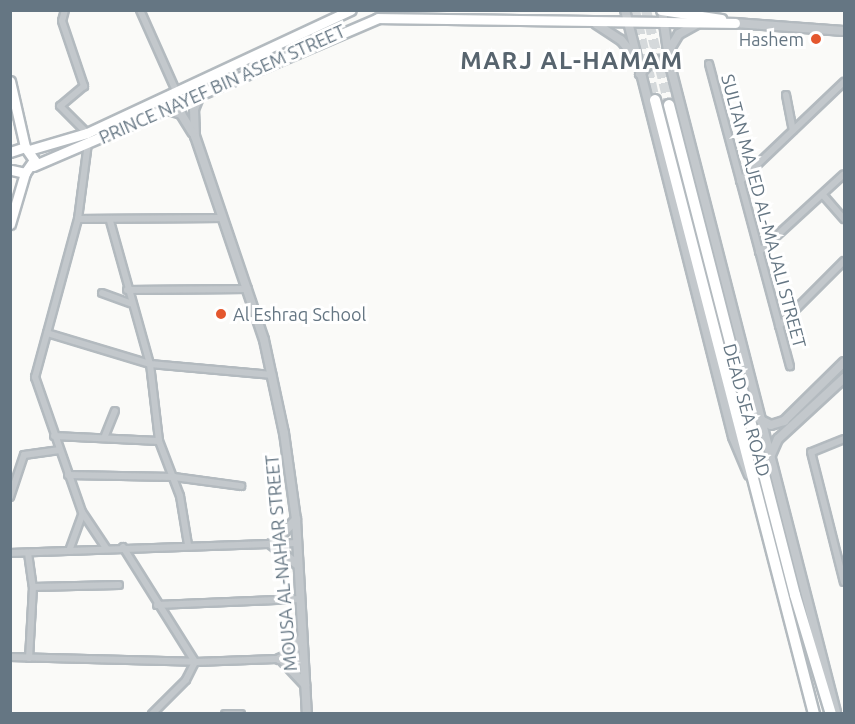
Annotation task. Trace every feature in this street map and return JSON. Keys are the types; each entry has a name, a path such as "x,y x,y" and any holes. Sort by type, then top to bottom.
{"main road":[{"name":"PRINCE NAYEF BIN ASEM STREET","path":"25,173 33,166 176,92 351,10"},
{"path":"662,10 735,23"},
{"name":"PRINCE NAYEF BIN ASEM STREET","path":"10,152 87,138 164,109 360,24 436,13 596,24 735,23"},
{"path":"10,81 33,166"},
{"path":"655,99 814,714"},
{"name":"DEAD SEA ROAD","path":"669,105 795,595 834,714"},
{"path":"10,224 25,173 11,170"}],"street":[{"path":"65,10 62,21 84,84 60,106 87,138 78,219 35,377 82,512 106,548"},
{"path":"140,10 176,92"},
{"path":"625,10 733,437 756,486"},
{"name":"DEAD SEA ROAD","path":"662,10 667,53 834,714"},
{"path":"667,53 679,34 698,23"},
{"path":"735,23 844,31"},
{"path":"596,24 621,40 637,64"},
{"path":"640,76 649,60 670,65"},
{"name":"SULTAN MAJED AL-MAJALI STREET","path":"709,64 790,366"},
{"path":"740,181 844,82"},
{"name":"MOUSA AL-NAHAR STREET","path":"195,136 194,109 201,92"},
{"path":"786,95 793,130"},
{"name":"MOUSA AL-NAHAR STREET","path":"164,109 181,114 195,136 248,289 273,375 296,519 307,714"},
{"path":"759,252 844,174"},
{"path":"823,195 844,219"},
{"path":"78,219 110,221 222,218"},
{"path":"110,221 130,303 150,364 159,441 174,477 188,545"},
{"path":"779,326 844,261"},
{"path":"127,290 248,289"},
{"path":"102,293 130,303"},
{"path":"47,333 150,364 273,375"},
{"path":"759,419 771,425 784,421 844,362"},
{"path":"770,459 778,439 844,378"},
{"path":"104,438 115,411"},
{"path":"54,436 159,441"},
{"path":"844,439 812,452 844,582"},
{"path":"10,497 24,455 60,450"},
{"path":"68,475 174,477 241,486"},
{"path":"69,550 82,512"},
{"path":"272,544 296,519"},
{"path":"10,553 123,547 297,543"},
{"path":"272,544 298,565"},
{"path":"123,547 157,605 195,662"},
{"path":"28,553 33,587 29,658"},
{"path":"33,587 119,585"},
{"path":"157,605 300,599"},
{"path":"280,660 291,654 303,636"},
{"path":"10,657 195,662 304,658"},
{"path":"280,660 306,687"},
{"path":"152,714 186,680 195,662"},
{"path":"225,714 241,714"}],"tunnel":[{"path":"635,10 655,100"},
{"path":"646,10 669,105"}],"place":[{"name":"Hashem","path":"816,39"},
{"name":"Al Eshraq School","path":"221,314"}],"district":[{"name":"MARJ AL-HAMAM","path":"572,61"}]}
